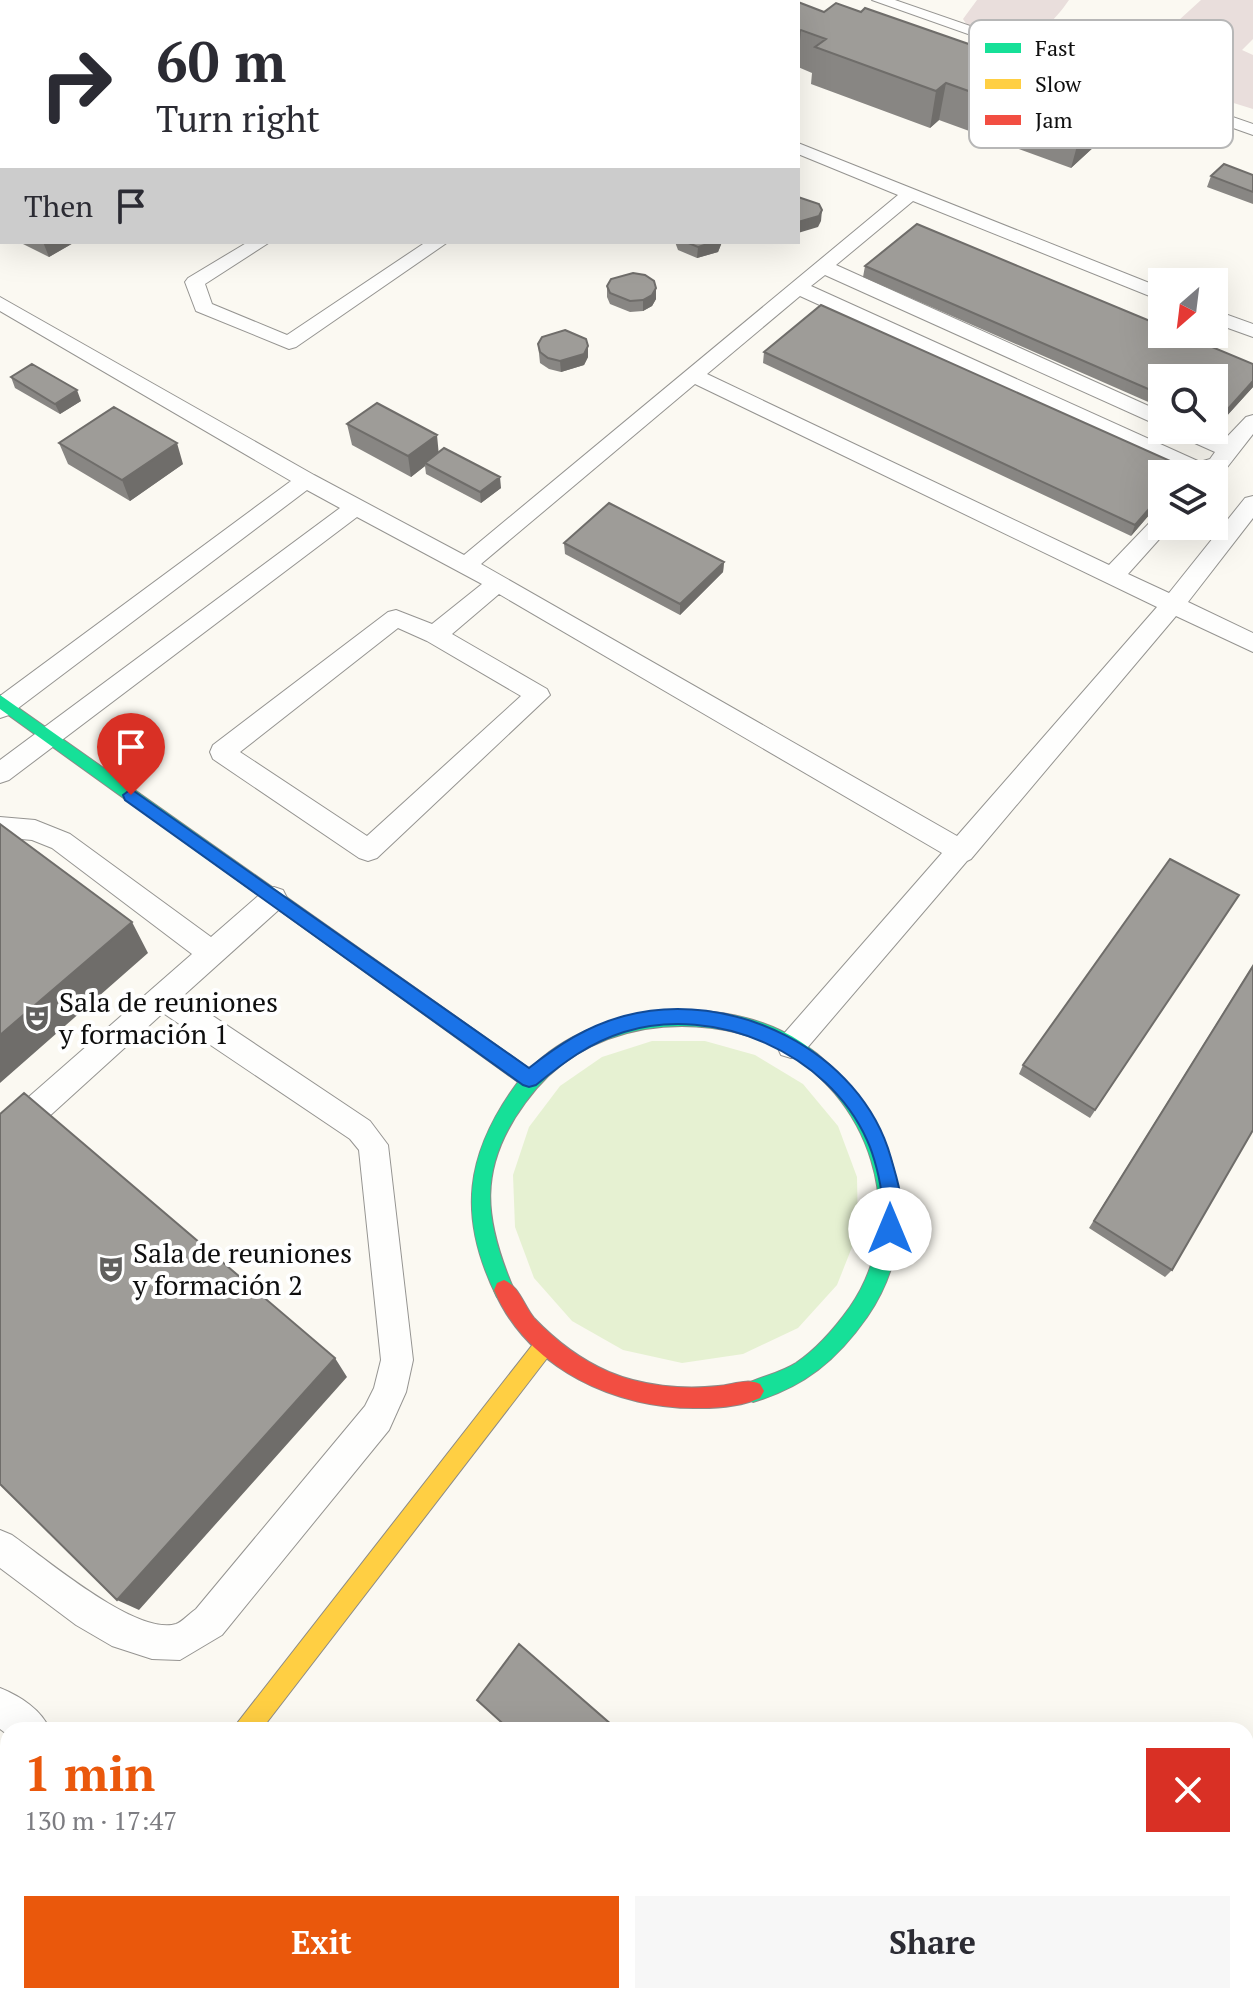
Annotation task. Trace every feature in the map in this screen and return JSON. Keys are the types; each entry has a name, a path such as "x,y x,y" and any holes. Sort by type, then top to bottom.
{"street":[{"path":"2,705 529,1079"},
{"path":"682,1016 738,1024 791,1046 841,1085 876,1137 892,1197 887,1260 859,1319 811,1367 746,1395 688,1401 674,1402 603,1385 544,1346 503,1297 481,1240 479,1180 496,1125 529,1079 573,1044 625,1023 682,1016"},
{"path":"252,1722 544,1346"}],"lane":[{"path":"880,0 969,31"},
{"path":"1233,123 1253,130"},
{"path":"800,149 1148,289"},
{"path":"466,565 910,194"},
{"path":"258,244 195,282 203,307 289,343 436,244"},
{"path":"824,267 1148,414"},
{"path":"799,288 1178,460"},
{"path":"0,303 306,480 498,583 962,852"},
{"path":"1228,321 1253,331"},
{"path":"695,376 1253,643"},
{"path":"1221,460 1253,422"},
{"path":"1198,444 1215,460"},
{"path":"2,705 306,480"},
{"path":"791,1046 962,852 1174,603 1253,503"},
{"path":"0,773 356,507"},
{"path":"1113,575 1148,538"},
{"path":"435,635 498,583"},
{"path":"396,618 435,635 538,695 368,851 222,752 396,618"},
{"path":"0,827 35,830 61,841 211,953"},
{"path":"0,1141 274,898"},
{"path":"0,1547 89,1612 125,1633 152,1641 180,1642 209,1622 377,1418 390,1392 397,1360 373,1145 360,1130 163,998"},
{"path":"0,1706 21,1722"}],"green space":[{"path":"652,1041 705,1041 755,1055 803,1084 838,1126 857,1177 858,1232 837,1285 798,1328 743,1354 682,1363 623,1350 572,1321 534,1278 515,1227 513,1175 529,1127 560,1086 602,1057"}],"building":[{"path":"800,3 824,12 836,3 861,12 865,8 969,44 969,91 946,83 936,91 815,47 826,39 801,30"},
{"path":"1224,164 1253,175 1253,192 1211,176"},
{"path":"800,198 819,204 822,210 819,216 800,221"},
{"path":"917,224 1148,320 1148,348 1215,348 1253,364 1253,381 1228,409 1228,364 1148,364 1148,389 865,266"},
{"path":"633,273 645,275 654,281 656,288 652,295 643,300 630,301 610,293 607,286 611,279"},
{"path":"821,305 1168,460 1148,460 1148,510 1135,525 764,352"},
{"path":"565,330 586,339 588,346 584,354 560,361 540,352 538,344 542,337"},
{"path":"32,364 77,390 55,404 11,377"},
{"path":"377,403 437,435 408,456 347,424"},
{"path":"114,407 177,443 122,480 59,443"},
{"path":"444,448 500,477 480,492 425,463"},
{"path":"609,503 724,562 680,604 564,543"},
{"name":"Sala de reuniones y formación 1","path":"0,824 132,922 0,1035"},
{"path":"1170,859 1239,895 1095,1110 1023,1065"},
{"path":"1253,966 1253,1130 1172,1270 1094,1221"},
{"name":"Sala de reuniones y formación 2","path":"24,1093 335,1358 117,1600 0,1484 0,1114"},
{"path":"519,1644 608,1722 501,1722 477,1700"}],"taxiway":[{"path":"1003,19 1029,0"},
{"path":"1227,20 1248,0"},
{"path":"1233,77 1253,84"}],"traffic: fast":[{"path":"0,701 529,1079"},
{"path":"682,1016 739,1026 780,1040 828,1074 856,1106 876,1141 887,1179 890,1219 884,1258 869,1297 843,1334 813,1363 779,1383 753,1391"},
{"path":"504,1290 488,1251 480,1209 481,1183 487,1157 496,1132 510,1108 544,1067 587,1038 622,1026 682,1016"}],"traffic: slow":[{"path":"252,1722 544,1346"}],"traffic: jam":[{"path":"504,1290 524,1321 549,1347 578,1368 610,1383 645,1393 681,1398 717,1397 753,1391"}],"place":[{"name":"Sala de reuniones y formación 1","path":"37,1018"},
{"name":"Sala de reuniones y formación 2","path":"111,1269"}],"route":[{"path":"131,795 529,1079 573,1044 625,1023 682,1016 738,1024 791,1046 841,1085 876,1137 892,1197 890,1229"}]}
